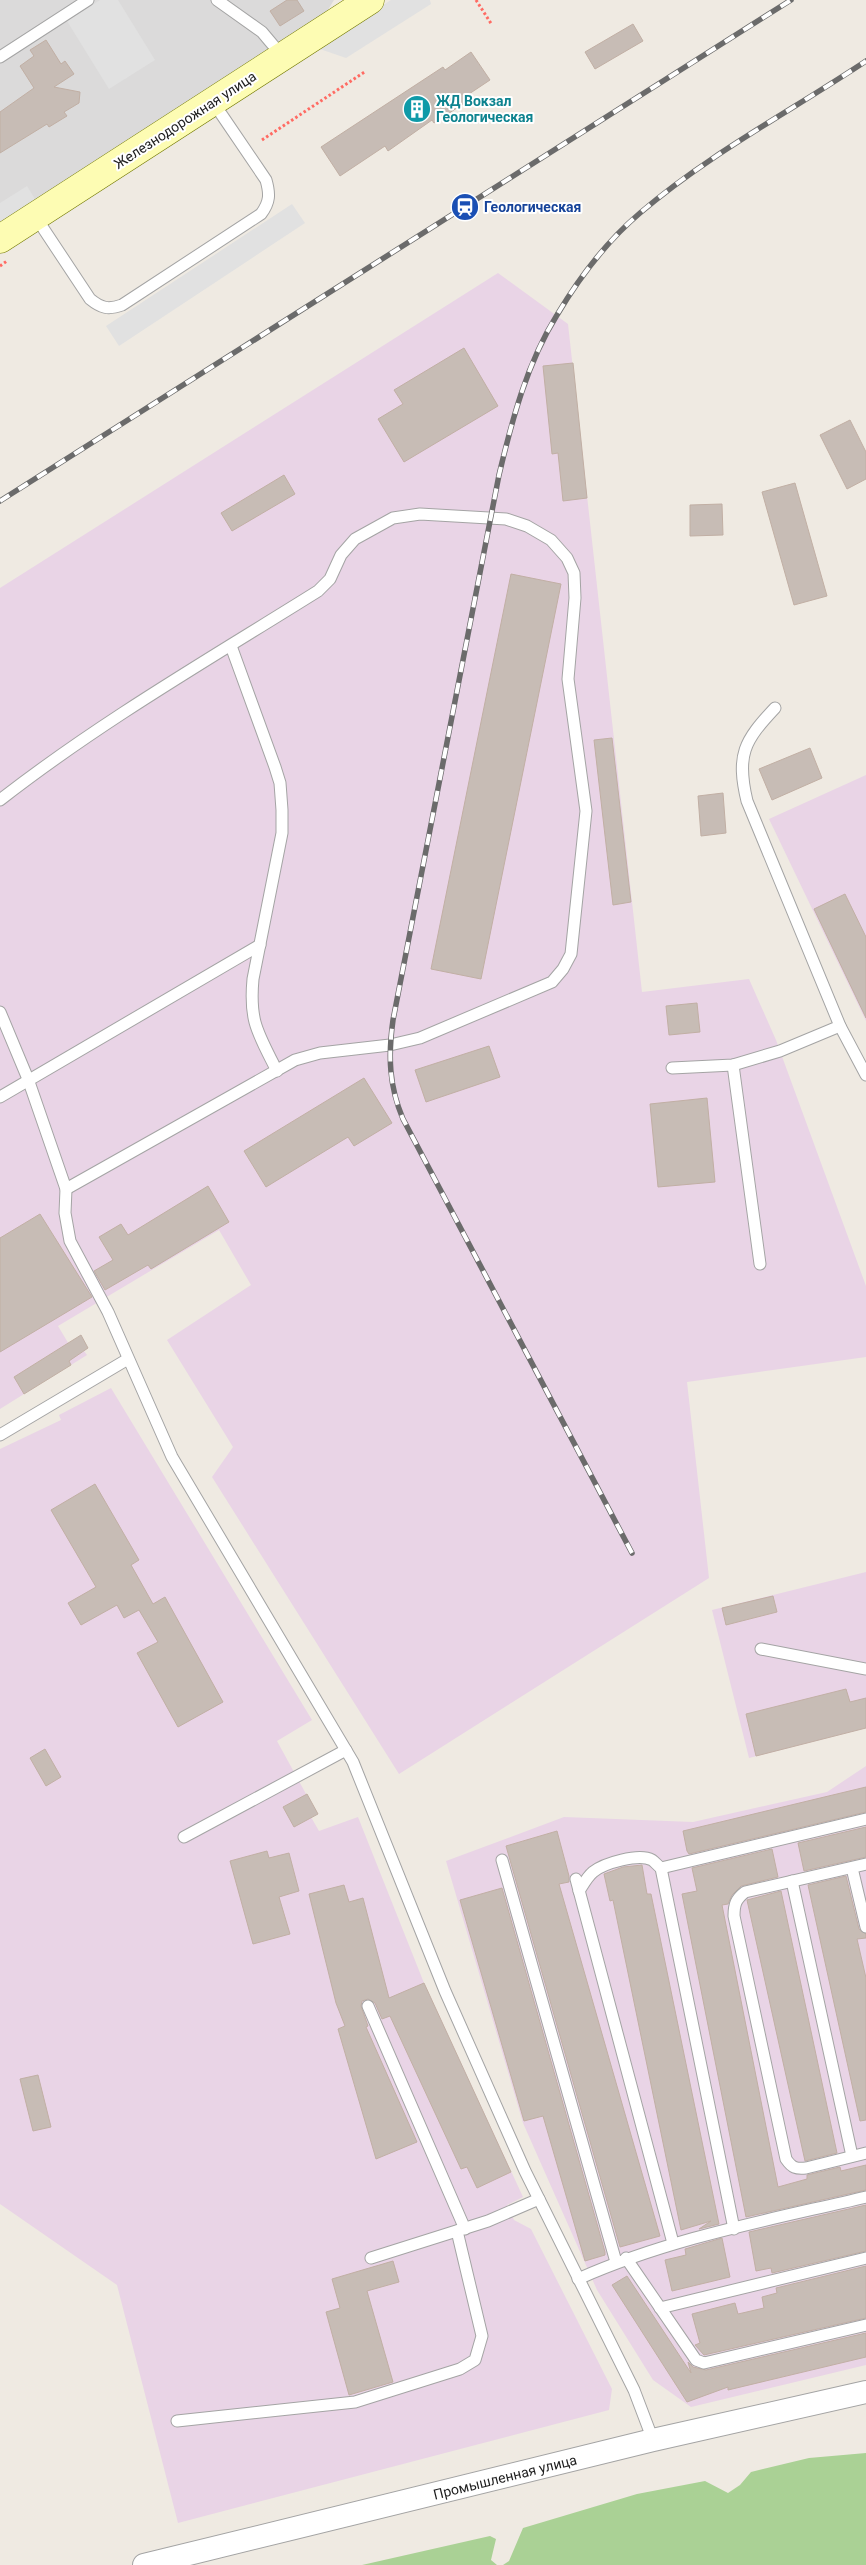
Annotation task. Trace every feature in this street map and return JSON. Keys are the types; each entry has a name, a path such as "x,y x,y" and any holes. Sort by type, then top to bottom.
{"main road":[{"name":"Железнодорожная улица","path":"0,239 283,57 365,1"}],"street":[{"name":"Промышленная улица","path":"144,2565 653,2440 866,2392"}],"lane":[{"path":"0,57 88,0"},
{"path":"217,0 262,32 283,57"},
{"path":"35,216 90,299 98,306 110,309 122,306 261,214 269,204 266,180 213,102"},
{"path":"0,800 42,768 318,590 330,578 341,555 355,539 393,518 420,514 506,519 527,526 551,540 567,558 574,573 575,598 568,679 586,825 571,954 563,970 552,982 531,992 420,1038 390,1045 320,1053 295,1060 66,1189"},
{"path":"231,646 275,767 282,801 282,833 260,945 251,1003 254,1024 277,1071"},
{"path":"775,708 753,731 742,754 742,782 747,801 840,1026 866,1075"},
{"path":"0,1097 260,945"},
{"path":"0,1012 28,1079 66,1189 64,1213 70,1241 108,1312 172,1457 346,1750 369,1798 445,1991 539,2199 644,2413 653,2440"},
{"path":"672,1068 733,1065 780,1051 840,1026"},
{"path":"733,1065 760,1264"},
{"path":"0,1435 128,1359"},
{"path":"761,1649 866,1669"},
{"path":"184,1837 346,1750"},
{"path":"661,1868 866,1819"},
{"path":"502,1860 621,2260 660,2308 696,2360 704,2363 866,2325"},
{"path":"579,1890 592,1873 603,1865 620,1860 652,1860 661,1868 734,2228"},
{"path":"866,1864 745,1892 738,1898 734,1906 734,1916 786,2159 790,2165 797,2168 866,2153"},
{"path":"852,1868 866,1927"},
{"path":"576,1879 673,2243"},
{"path":"792,1881 852,2156"},
{"path":"178,2421 355,2402 460,2369 475,2360 482,2336 461,2230 368,2006"},
{"path":"578,2279 621,2260 673,2243 866,2196"},
{"path":"371,2258 461,2230 539,2199"},
{"path":"660,2308 866,2258"}],"path":[{"path":"476,0 492,25"},
{"path":"262,140 366,71"}],"shaded area":[{"path":"0,0 334,0 326,13 0,223"},
{"path":"100,0 118,0 155,60 109,89 67,21"},
{"path":"391,0 430,0 431,4 346,58 317,48"},
{"path":"27,186 35,199 0,222 0,203"},
{"path":"292,204 305,223 119,346 106,326"},
{"path":"498,273 568,324 642,992 749,979 776,1040 866,1286 866,1357 687,1382 709,1578 399,1774 212,1477 233,1447 167,1340 251,1285 219,1230 58,1326 76,1356 84,1351 87,1355 71,1365 60,1348 14,1377 24,1394 0,1409 0,588"},
{"path":"866,775 866,1021 769,819"},
{"path":"111,1388 312,1720 277,1741 317,1814 311,1817 319,1831 358,1817 424,1983 523,2197 507,2205 514,2220 531,2229 612,2389 609,2410 178,2523 117,2285 0,2204 0,1449 61,1420 59,1415"},
{"path":"866,1572 866,1728 749,1758 712,1610"},
{"path":"866,1766 866,2365 691,2407 653,2380 597,2290 523,2123 446,1861 564,1817 693,1822 827,1792"}],"green space":[{"path":"866,2453 866,2565 503,2565 509,2561 523,2528 637,2494 705,2481 728,2493 740,2485 751,2472 809,2458"},
{"path":"490,2536 496,2539 491,2560 497,2565 362,2565"}],"building":[{"path":"287,0 297,0 304,11 280,26 270,11"},
{"path":"633,24 643,41 595,69 585,52"},
{"path":"46,40 61,64 65,61 74,74 54,87 80,92 79,103 64,112 67,116 49,127 47,124 0,153 0,112 34,88 20,66 34,56 30,50"},
{"name":"ЖД Вокзал Геологическая","path":"471,52 490,80 463,98 466,102 434,123 432,120 388,151 385,146 340,176 321,147 443,67 445,70"},
{"path":"464,348 498,406 404,462 378,419 403,404 394,390"},
{"path":"573,363 587,498 563,501 558,453 552,454 543,366"},
{"path":"850,420 866,452 866,479 847,489 820,435"},
{"path":"284,475 295,494 232,531 221,513"},
{"path":"795,483 827,596 794,605 762,492"},
{"path":"722,504 723,535 690,536 690,505"},
{"path":"511,574 561,584 481,979 431,969"},
{"path":"612,738 631,902 613,905 594,740"},
{"path":"810,748 822,778 772,800 759,769"},
{"path":"723,793 726,833 701,836 698,796"},
{"path":"845,894 866,937 866,1018 814,909"},
{"path":"697,1003 700,1032 669,1035 666,1006"},
{"path":"489,1046 500,1077 426,1102 415,1070"},
{"path":"364,1078 392,1123 354,1146 348,1137 266,1187 244,1151"},
{"path":"707,1098 715,1182 658,1187 650,1104"},
{"path":"208,1186 229,1222 151,1269 148,1265 105,1290 94,1271 113,1260 99,1237 121,1224 128,1235"},
{"path":"40,1214 92,1297 0,1352 0,1238"},
{"path":"81,1335 88,1348 69,1361 71,1365 24,1394 14,1377"},
{"path":"95,1484 139,1560 131,1565 153,1604 165,1597 223,1702 178,1727 137,1653 158,1642 139,1610 124,1618 117,1605 81,1625 68,1603 96,1587 51,1510"},
{"path":"773,1596 777,1612 726,1625 722,1608"},
{"path":"846,1689 850,1702 866,1698 866,1728 756,1756 746,1714"},
{"path":"45,1749 61,1777 46,1786 30,1758"},
{"path":"866,1787 866,1812 689,1854 687,1851 683,1831"},
{"path":"307,1794 318,1814 294,1827 283,1807"},
{"path":"866,1827 866,1857 804,1871 798,1843"},
{"path":"557,1831 569,1876 569,1882 559,1884 660,2236 620,2247 506,1846"},
{"path":"772,1849 778,1877 741,1886 732,1895 728,1904 722,1905 778,2187 807,2179 807,2175 840,2167 841,2171 866,2165 866,2190 746,2217 682,1894 697,1891 692,1868"},
{"path":"267,1851 269,1858 289,1853 299,1891 279,1897 290,1934 253,1944 230,1861"},
{"path":"642,1865 647,1894 651,1894 719,2224 699,2229 711,2221 681,2230 613,1900 610,1901 604,1874 623,1867"},
{"path":"846,1876 859,1929 866,1934 866,1938 857,1939 866,1978 866,2120 860,2121 808,1885"},
{"path":"344,1885 349,1902 363,1898 389,1998 424,1983 511,2172 477,2188 467,2167 461,2169 390,2016 382,2019 375,2003 368,1999 362,2001 361,2006 368,2026 366,2027 417,2142 376,2159 338,2029 345,2026 336,2003 309,1894"},
{"path":"502,1888 605,2252 605,2255 585,2261 543,2116 524,2121 460,1900"},
{"path":"781,1891 837,2153 805,2161 747,1900"},
{"path":"38,2075 51,2127 33,2131 20,2079"},
{"path":"866,2205 866,2251 772,2273 771,2268 756,2271 749,2232"},
{"path":"722,2238 730,2277 672,2291 665,2260 686,2255 685,2249"},
{"path":"393,2261 399,2282 367,2291 393,2382 349,2395 326,2312 340,2308 332,2279"},
{"path":"866,2266 866,2318 704,2355 695,2345 700,2343 692,2314 735,2303 738,2314 764,2308 762,2297 777,2293 776,2288"},
{"path":"627,2276 691,2373 688,2362 693,2367 706,2370 866,2333 866,2357 728,2390 728,2387 687,2402 612,2285"}],"railway":[{"path":"0,501 791,0"},
{"path":"632,1553 403,1119 392,1083 390,1046 393,1020 499,475 522,392 546,333 594,261 640,213 722,152 866,61"}],"place":[{"name":"ЖД Вокзал Геологическая","path":"417,109"},
{"name":"Геологическая","path":"465,207"}]}
